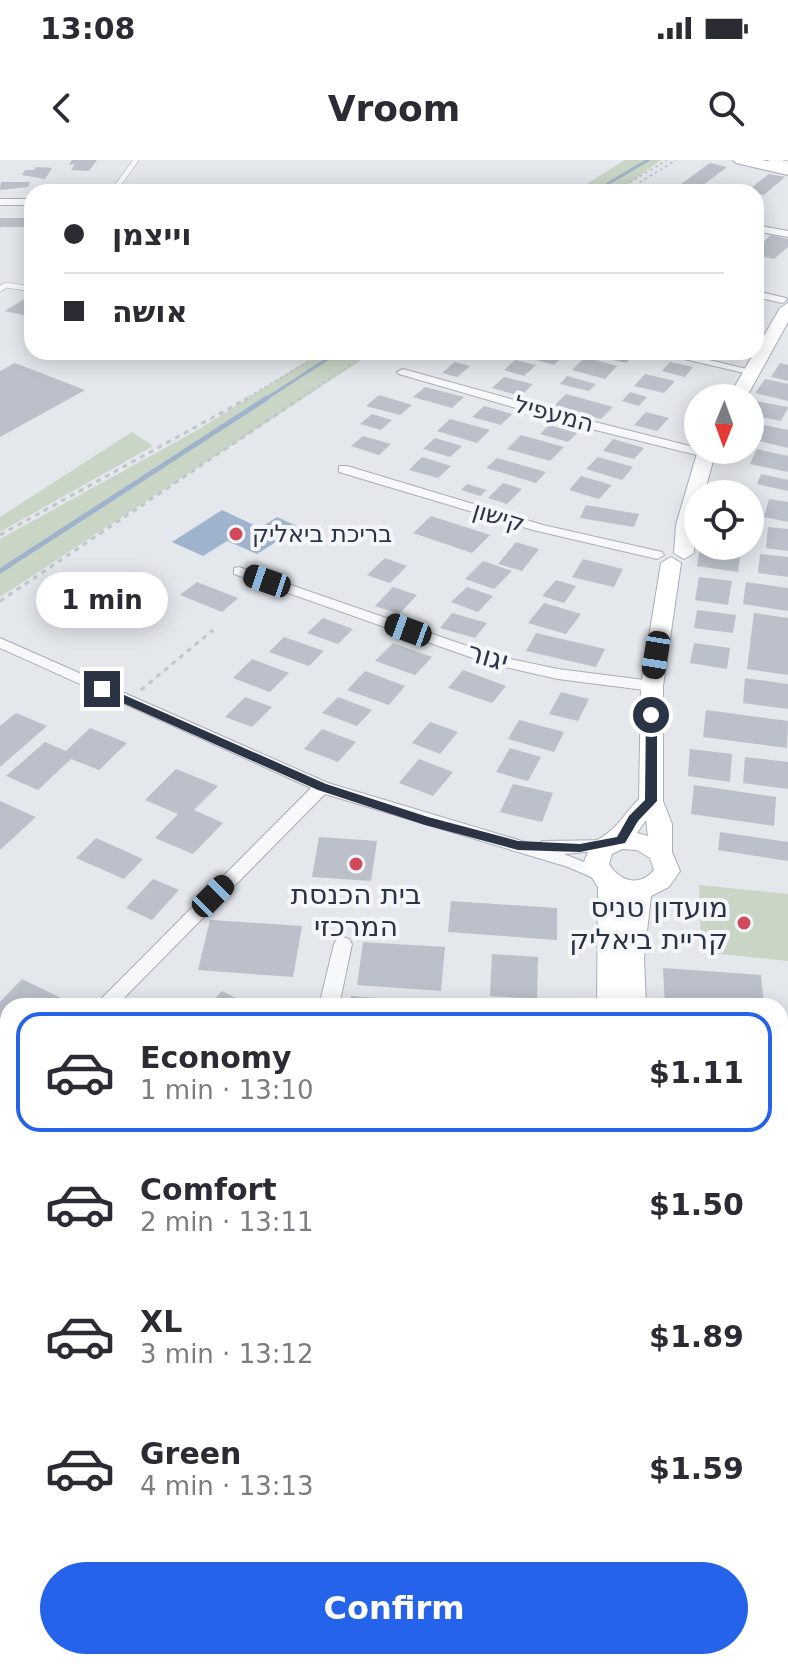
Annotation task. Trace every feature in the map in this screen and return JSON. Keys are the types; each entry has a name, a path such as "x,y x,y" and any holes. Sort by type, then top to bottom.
{"main road":[{"path":"741,160 788,167"}],"street":[{"path":"0,202 24,202"},
{"path":"764,230 788,234"},
{"path":"764,296 786,303 764,349"},
{"path":"697,360 753,372"},
{"path":"746,384 759,360"},
{"name":"המעפיל","path":"403,372 575,421 684,447"},
{"path":"660,853 660,824 651,801 652,686 669,554 686,525 703,464"},
{"name":"קישון","path":"343,469 527,525 601,544 669,554"},
{"name":"יגור","path":"239,571 492,660 558,674 652,686"},
{"path":"0,642 322,787 518,846 639,890 649,888 664,878 666,863 660,853 639,841 580,848 518,846"},
{"path":"112,998 322,787"},
{"path":"611,998 606,879 597,856 651,801"},
{"path":"632,998 631,958 639,890"},
{"path":"331,998 343,944"}],"lane":[{"path":"119,184 136,160"},
{"path":"0,289 6,285 24,288"}],"path":[{"path":"627,184 667,160"},
{"path":"637,184 676,160"},
{"path":"0,535 218,416 311,360"},
{"path":"0,601 357,360"},
{"path":"127,701 213,630"}],"green space":[{"path":"625,160 661,160 628,184 587,184"},
{"path":"308,360 362,360 0,597 0,539 201,428"},
{"path":"132,432 153,446 0,532 0,517"},
{"name":"מועדון טניס קריית ביאליק","path":"699,885 788,894 788,961 701,952"}],"water":[{"name":"בריכת ביאליק","path":"222,510 260,528 277,517 299,527 257,554 227,541 203,556 172,542"}],"building":[{"path":"72,160 97,160 89,171 71,170 75,164 69,165"},
{"path":"710,163 727,167 704,184 681,184"},
{"path":"52,168 45,179 22,175 25,170"},
{"path":"769,174 785,177 764,195 764,184 756,184"},
{"path":"1,182 30,182 24,184 24,187 0,190"},
{"path":"0,218 24,218 24,227 0,227"},
{"path":"771,235 788,239 788,247 774,259 764,257 764,242"},
{"path":"24,299 24,315 5,311"},
{"path":"515,360 536,365 524,376 504,370"},
{"path":"536,360 559,360 554,365"},
{"path":"582,360 617,366 605,379 572,370"},
{"path":"455,362 470,366 457,377 442,373"},
{"path":"670,362 693,367 685,377 662,371"},
{"path":"15,363 85,390 0,437 0,371"},
{"path":"780,363 788,365 788,381 771,377"},
{"path":"645,374 675,381 664,393 634,386"},
{"path":"567,376 596,384 589,391 560,384"},
{"path":"504,377 533,384 521,396 492,388"},
{"path":"765,379 788,384 788,401 764,395 764,384 761,384"},
{"path":"425,387 464,397 452,408 413,397"},
{"path":"630,392 647,397 639,406 622,401"},
{"path":"566,394 613,407 601,419 554,406"},
{"path":"379,395 412,405 400,415 366,406"},
{"path":"764,402 788,407 781,421 764,418"},
{"path":"484,406 512,414 501,425 472,417"},
{"path":"646,412 669,418 657,431 634,425"},
{"path":"372,414 392,420 381,430 360,424"},
{"path":"450,419 490,430 477,443 437,431"},
{"path":"549,425 577,433 568,442 540,434"},
{"path":"764,425 788,430 788,448 764,442"},
{"path":"521,435 564,447 550,461 507,449"},
{"path":"363,436 391,444 379,455 351,446"},
{"path":"435,438 462,446 450,457 423,449"},
{"path":"613,439 644,448 634,459 603,451"},
{"path":"764,451 788,456 788,472 750,464 764,464"},
{"path":"422,457 451,466 438,478 409,470"},
{"path":"598,457 633,467 622,480 586,469"},
{"path":"497,458 546,472 536,483 486,468"},
{"path":"761,474 788,480 788,491 764,486 764,480 759,480"},
{"path":"581,476 612,485 599,499 569,490"},
{"path":"503,483 522,489 507,504 488,498"},
{"path":"467,484 487,490 480,496 461,490"},
{"path":"769,499 788,502 788,522 764,517"},
{"path":"586,505 639,514 634,527 580,518"},
{"path":"431,516 490,535 472,553 413,533"},
{"path":"768,527 788,529 788,551 766,548"},
{"path":"516,542 539,549 522,571 498,564"},
{"path":"764,554 788,557 788,577 758,573 759,560 764,560"},
{"path":"385,558 407,566 390,583 367,575"},
{"path":"583,559 623,569 614,587 572,577"},
{"path":"698,560 740,560 738,572 697,566"},
{"path":"483,561 512,571 494,589 465,579"},
{"path":"699,577 732,581 728,605 695,600"},
{"path":"556,580 576,586 564,603 542,596"},
{"path":"197,582 238,598 222,612 180,595"},
{"path":"746,582 788,588 788,611 743,604"},
{"path":"393,587 417,595 399,614 375,606"},
{"path":"467,587 493,596 478,612 451,602"},
{"path":"544,603 581,614 566,634 528,623"},
{"path":"697,610 736,615 733,633 694,628"},
{"path":"452,613 487,623 475,638 440,628"},
{"path":"754,613 788,618 788,675 747,669"},
{"path":"323,618 353,629 338,644 307,633"},
{"path":"536,633 605,649 596,667 526,651"},
{"path":"284,637 324,651 309,666 269,652"},
{"path":"393,643 432,657 415,675 375,661"},
{"path":"694,643 730,648 727,669 690,663"},
{"path":"252,659 289,673 270,692 233,678"},
{"path":"463,670 506,686 492,703 448,688"},
{"path":"365,671 405,686 389,705 347,690"},
{"path":"745,678 788,684 788,709 743,703"},
{"path":"561,692 589,699 578,721 549,714"},
{"path":"245,697 272,707 252,727 225,717"},
{"path":"338,697 372,710 357,726 322,713"},
{"path":"706,710 788,721 787,748 703,737"},
{"path":"16,713 47,726 0,767 0,726"},
{"path":"519,720 564,732 554,752 508,739"},
{"path":"430,722 458,732 440,754 412,743"},
{"path":"90,728 127,743 99,770 71,759 38,790 6,776 45,742 66,751"},
{"path":"322,729 356,742 338,762 304,749"},
{"path":"510,748 541,757 528,781 496,772"},
{"path":"690,749 732,754 730,782 688,776"},
{"path":"745,757 788,762 788,789 743,783"},
{"path":"419,759 453,772 433,796 399,783"},
{"path":"176,769 218,786 194,810 223,823 193,854 155,838 178,814 145,800"},
{"path":"513,784 553,793 542,822 500,812"},
{"path":"694,785 776,797 774,826 691,814"},
{"path":"0,801 36,817 0,850"},
{"path":"720,832 788,842 788,861 718,850"},
{"path":"319,837 377,841 371,881 312,877"},
{"path":"96,838 143,859 124,879 76,858"},
{"path":"153,879 179,890 152,920 126,908"},
{"path":"451,901 557,908 557,940 448,932"},
{"path":"210,920 302,926 293,977 198,970"},
{"path":"363,942 445,947 441,991 357,985"},
{"path":"492,954 538,957 537,998 490,996"},
{"path":"663,968 761,975 763,998 665,998"},
{"path":"22,979 61,998 4,998"},
{"path":"222,991 236,998 215,998"}],"waterway":[{"path":"608,184 648,160"},
{"path":"264,400 326,360"},
{"path":"0,571 267,398"}],"place":[{"name":"בריכת ביאליק","path":"236,534"},
{"name":"בית הכנסת המרכזי","path":"356,864"},
{"name":"מועדון טניס קריית ביאליק","path":"744,923"}],"route":[{"path":"102,689 322,787 518,846 580,848 621,840 633,819 651,801 651,715"}]}
